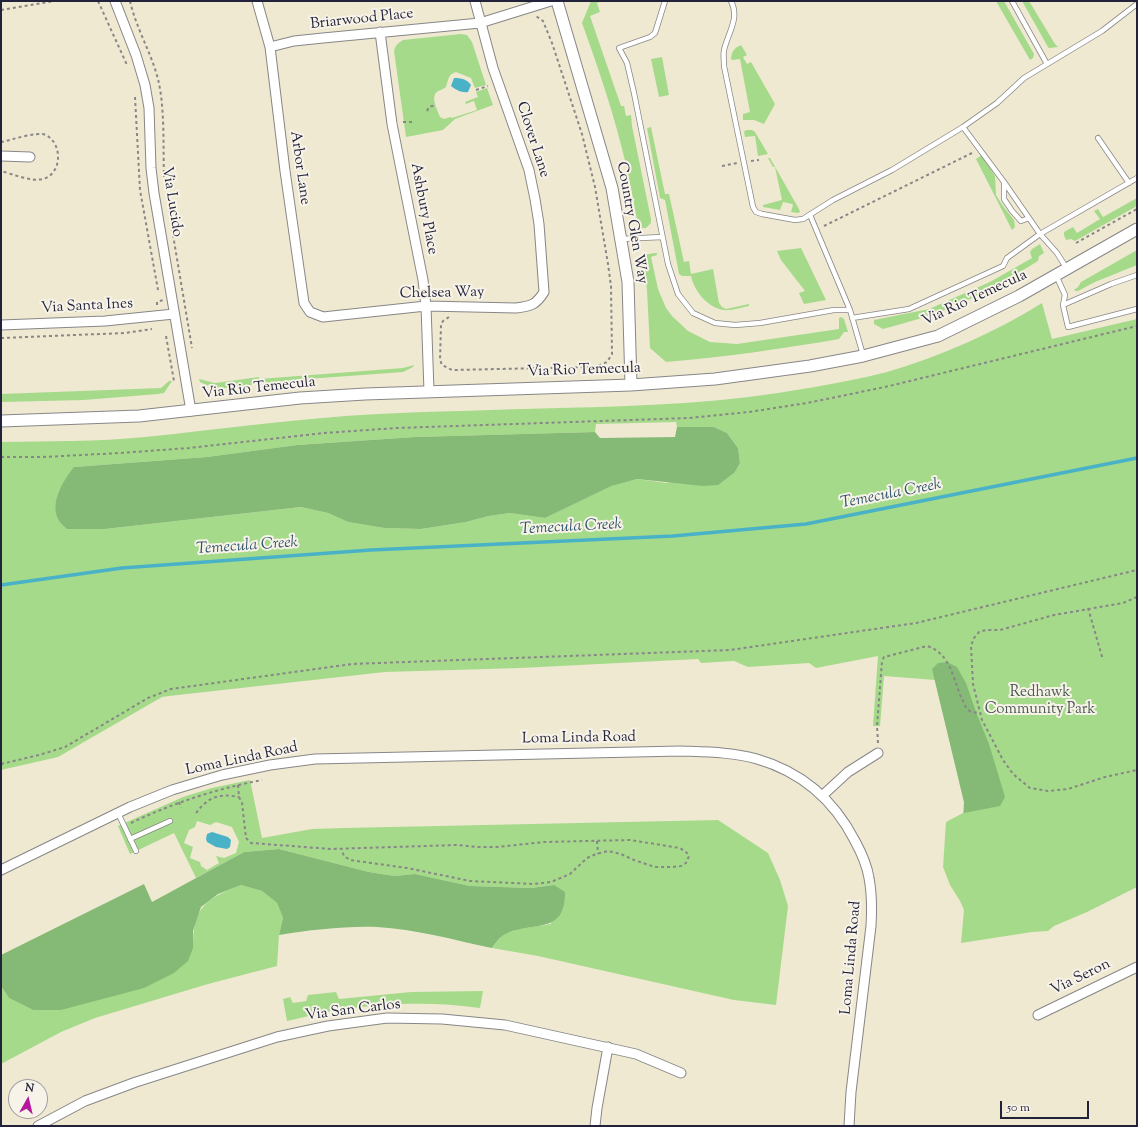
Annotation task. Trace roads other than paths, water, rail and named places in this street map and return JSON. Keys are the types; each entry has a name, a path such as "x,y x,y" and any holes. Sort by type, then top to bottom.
{"street":[{"name":"Via Lucido","path":"115,1 136,55 145,85 149,108 150,168 191,411"},
{"name":"Arbor Lane","path":"257,1 270,47 285,171 304,303 310,312 323,317 334,316"},
{"name":"Clover Lane","path":"475,1 493,68 530,178 539,224 544,292"},
{"name":"Briarwood Place","path":"270,47 294,41 480,23 551,1"},
{"name":"Country Glen Way","path":"557,1 612,188 628,282 631,385"},
{"name":"Ashbury Place","path":"380,32 392,124 423,280 426,306 429,391"},
{"path":"1,156 30,157"},
{"name":"Via Rio Temecula","path":"1,421 139,416 300,398 429,391 631,385 715,379 810,366 863,356 938,336 1019,296 1137,229"},
{"name":"Chelsea Way","path":"334,316 426,306 516,308 531,306 544,292"},
{"name":"Via Santa Ines","path":"1,326 105,321 174,314"},
{"name":"Loma Linda Road","path":"1,870 118,813 172,790 222,775 270,765 315,759 336,758 681,751 726,752 758,759 791,773 823,795 846,824 861,852 869,876 872,900 872,926 851,1092 849,1126"},
{"path":"823,795 848,772 878,753"},
{"name":"Via Seron","path":"1038,1015 1137,967"},
{"name":"Via San Carlos","path":"38,1126 86,1101 136,1082 276,1037 328,1026 387,1018 442,1019 505,1025 636,1054 681,1073"},
{"path":"595,1126 608,1047"}],"lane":[{"path":"665,1 655,33 650,37 619,48 626,63 634,93 662,238 668,264 678,294 693,313 715,323 735,325 760,323 834,310 850,310"},
{"path":"731,1 735,12 731,33 724,49 724,66 752,207 756,212 762,214 796,220 803,219 833,200 892,170 963,127 997,103 1024,78 1102,31 1137,4"},
{"path":"1012,1 1047,64"},
{"path":"963,127 1040,234 1058,252 1067,269"},
{"path":"1098,138 1129,183"},
{"path":"852,318 909,308 1003,266 1007,258 1040,234 1137,178"},
{"path":"1004,182 1004,199 1012,212 1020,220 1029,218"},
{"path":"810,215 850,310 863,356"},
{"path":"621,239 662,238"},
{"path":"1056,275 1065,295 1063,305 1068,327 1137,309"},
{"path":"1063,305 1104,287 1137,275"},
{"path":"118,813 136,851"},
{"path":"130,839 170,821"}],"water":[{"path":"454,78 468,81 471,85 468,92 459,91 451,86"},
{"path":"212,832 228,837 231,840 230,847 227,849 216,847 207,842 207,834"}],"waterway":[{"name":"Temecula Creek","path":"1,585 122,568 371,550 673,536 806,524 1137,458"}],"park label":[{"name":"Redhawk Community Park","path":"1040,702"}]}
